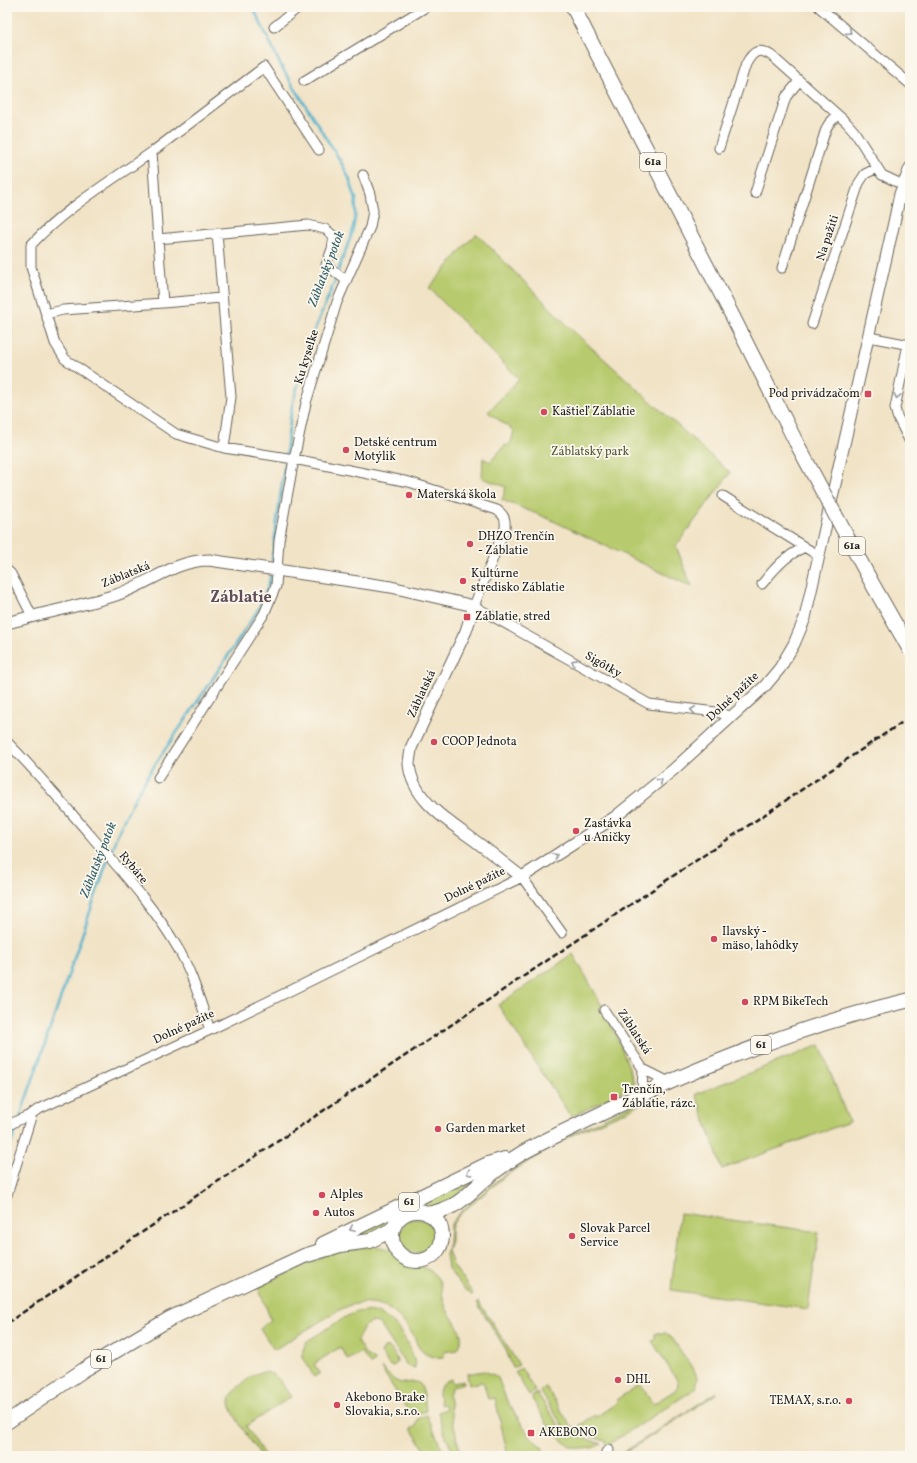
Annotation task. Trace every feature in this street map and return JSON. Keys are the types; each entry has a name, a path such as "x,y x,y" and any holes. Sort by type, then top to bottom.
{"main road":[{"name":"61a","path":"573,7 796,442 873,585 910,650"},
{"name":"61","path":"7,1422 85,1368 164,1322 304,1256 335,1237 488,1164 518,1154 669,1082 775,1039 855,1014 906,1002"},
{"name":"61","path":"441,1232 455,1205 495,1171 518,1154"},
{"name":"61","path":"428,1214 455,1205"},
{"name":"61","path":"304,1256 340,1245 370,1241 393,1229 397,1221 407,1213 420,1212 428,1214 437,1221 441,1232 441,1240 433,1255 417,1261 401,1255 396,1249 370,1241"},
{"path":"393,1229 392,1237 396,1249"}],"street":[{"path":"274,27 299,7"},
{"path":"304,81 426,7"},
{"path":"819,7 910,84"},
{"path":"719,148 746,64 755,53 760,51 766,52 854,131 877,168 885,177 904,185"},
{"path":"319,150 264,67 152,152 83,200 41,233 31,244 31,267 55,343 65,359 176,434 224,448 294,459 408,482 497,510 503,514 506,520 505,528 474,606"},
{"path":"755,193 786,97 799,81"},
{"path":"782,268 825,132 828,125 837,115"},
{"path":"152,152 163,303"},
{"name":"Na pažiti","path":"812,324 859,183 865,174 877,168"},
{"name":"Dolné pažite","path":"10,1125 29,1116 37,1110 210,1030 522,877 615,817 673,770 773,678 794,644 805,618 895,218 910,168"},
{"name":"Ku kyselke","path":"278,570 279,541 306,403 345,278 370,227 373,211 370,194 363,175"},
{"path":"158,238 308,225 325,229 334,236 332,250 326,265 345,278"},
{"path":"217,233 221,298 231,397 224,448"},
{"path":"46,314 63,310 221,298"},
{"path":"869,337 909,344 895,408 897,416 910,442"},
{"path":"723,496 819,556"},
{"path":"762,584 777,566 792,553 806,547"},
{"name":"Záblatská","path":"7,623 117,595 177,567 198,560 209,560 391,587 474,606 466,631 411,748 409,762 411,774 417,788 428,804 450,823 522,877 562,933"},
{"path":"7,570 32,616"},
{"path":"158,778 264,614 276,586 278,570"},
{"name":"Sigôtky","path":"474,606 649,704 716,712 731,716"},
{"name":"Rybáre","path":"7,742 22,757 115,864 158,918 177,945 189,970 210,1030"},
{"name":"Záblatská","path":"604,1010 643,1069 669,1082"},
{"name":"Záblatská","path":"642,1094 643,1069"},
{"path":"7,1195 29,1116"}],"green space":[{"name":"Záblatský park","path":"477,234 571,329 730,473 676,546 692,587 547,518 502,500 506,487 482,478 483,458 490,462 505,445 507,446 511,442 514,431 488,412 519,379 429,288 469,241"},
{"path":"573,954 591,985 615,1033 634,1083 628,1088 571,1117 498,1005"},
{"path":"820,1045 849,1122 722,1169 696,1094"},
{"path":"664,1091 623,1113 580,1131 548,1148 543,1153 506,1175 459,1215 451,1229 451,1241 448,1251 453,1265 473,1294 471,1295 459,1284 448,1268 446,1255 452,1222 466,1207 499,1179 545,1150 544,1147"},
{"path":"486,1170 453,1199 428,1210 419,1208 409,1209 399,1214 392,1224 374,1235 343,1237"},
{"path":"680,1213 819,1232 808,1309 671,1290"},
{"path":"414,1219 420,1219 424,1220 431,1226 434,1236 433,1243 427,1250 420,1253 414,1253 410,1252 403,1246 400,1239 400,1233 401,1229 407,1222"},
{"path":"371,1246 382,1247 390,1250 404,1262 426,1268 434,1274 440,1282 445,1305 460,1333 460,1345 456,1351 444,1352 444,1357 427,1355 420,1349 408,1327 396,1314 389,1309 374,1303 351,1305 342,1309 274,1350 260,1328 271,1320 258,1287 328,1254"},
{"path":"479,1302 519,1365 513,1368 505,1348 477,1303"},
{"path":"366,1311 377,1313 387,1319 399,1330 409,1346 415,1368 407,1366 379,1323 371,1322 364,1326 357,1341 366,1355 374,1360 374,1362 370,1364 361,1352 348,1360 340,1347 314,1364 320,1373 314,1377 303,1357 303,1350 307,1341 349,1315"},
{"path":"658,1333 666,1333 672,1338 695,1372 697,1377 697,1386 695,1389 608,1445 605,1441 567,1429 563,1426 540,1391 546,1387 571,1426 582,1429 580,1425 595,1415 596,1417 618,1402 616,1400 640,1384 653,1404 677,1389 677,1380 652,1341 656,1338 654,1336"},
{"path":"389,1347 396,1357 397,1363 395,1365 389,1365 381,1353 384,1348"},
{"path":"381,1368 398,1382 415,1382 420,1384 424,1394 426,1411 413,1415 410,1414"},
{"path":"521,1368 535,1391 529,1395 515,1372"},
{"path":"484,1371 498,1378 507,1401 530,1437 542,1447 545,1456 508,1456 495,1398 488,1399 484,1384 482,1382 469,1385 467,1374"},
{"path":"263,1372 273,1374 283,1384 291,1397 246,1426 265,1456 261,1456 238,1421 230,1402 233,1394 240,1386 249,1378"},
{"path":"451,1379 452,1383 464,1381 464,1383 453,1386 449,1395 450,1408 461,1456 455,1456 444,1432 438,1412 446,1409 444,1404 441,1405 439,1397 441,1386 443,1383"},
{"path":"717,1392 718,1393 618,1456"},
{"path":"537,1393 562,1430 602,1444 589,1449 578,1448 567,1444 551,1428 531,1397"},
{"path":"427,1415 445,1456 429,1456 411,1429 416,1426 419,1418"}],"waterway":[{"name":"Záblatský potok","path":"253,7 281,66 341,162 349,178 356,199 355,218 352,233 338,271"},
{"name":"Záblatský potok","path":"272,560 292,406 311,338 337,276"},
{"name":"Záblatský potok","path":"110,854 124,819 142,785 259,608 271,575"},
{"name":"Záblatský potok","path":"20,1117 108,859"},
{"name":"Záblatský potok","path":"7,1155 18,1124"}],"railway":[{"path":"7,1323 910,717"}],"place":[{"name":"Pod privádzačom","path":"868,394"},
{"name":"Kaštieľ Záblatie","path":"544,412"},
{"name":"Detské centrum Motýlik","path":"346,450"},
{"name":"Materská škola","path":"409,495"},
{"name":"DHZO Trenčín - Záblatie","path":"470,544"},
{"name":"Kultúrne stredisko Záblatie","path":"463,581"},
{"name":"Záblatie, stred","path":"467,617"},
{"name":"COOP Jednota","path":"434,742"},
{"name":"Zastávka u Aničky","path":"576,831"},
{"name":"Ilavský - mäso, lahôdky","path":"714,939"},
{"name":"RPM BikeTech","path":"745,1002"},
{"name":"Trenčín, Záblatie, rázc.","path":"614,1097"},
{"name":"Garden market","path":"438,1129"},
{"name":"Alples","path":"322,1195"},
{"name":"Autos","path":"316,1213"},
{"name":"Slovak Parcel Service","path":"572,1236"},
{"name":"DHL","path":"618,1380"},
{"name":"TEMAX, s.r.o.","path":"849,1401"},
{"name":"Akebono Brake Slovakia, s.r.o.","path":"337,1405"},
{"name":"AKEBONO","path":"531,1433"}],"district":[{"name":"Záblatie","path":"241,598"}]}
